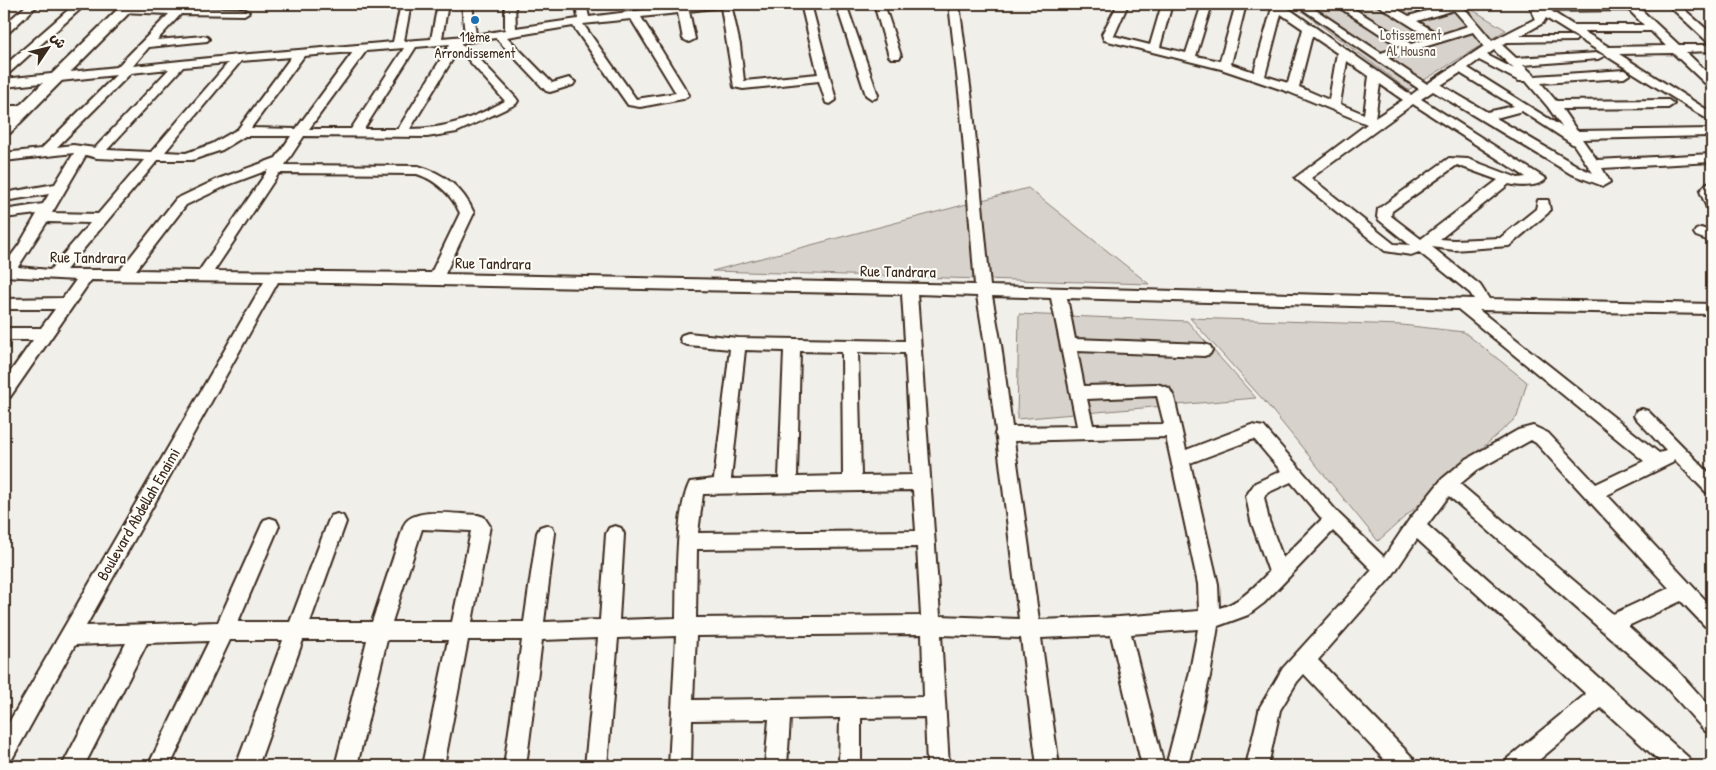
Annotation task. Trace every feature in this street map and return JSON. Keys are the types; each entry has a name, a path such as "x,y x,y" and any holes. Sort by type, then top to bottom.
{"main road":[{"path":"4,130 128,7"}],"street":[{"path":"4,31 34,4"},
{"path":"4,72 80,4"},
{"path":"398,45 406,4"},
{"path":"436,41 443,4"},
{"path":"467,4 471,38"},
{"path":"510,4 511,32"},
{"path":"581,4 580,22 632,102 640,104 683,95 634,15"},
{"path":"402,132 455,44 471,38 634,15 647,8 683,8 725,4 734,45 738,84 743,86 824,77"},
{"path":"806,4 830,100"},
{"path":"841,4 872,94"},
{"path":"879,4 895,56"},
{"path":"954,4 966,101 982,290 993,345 1003,434 1048,766"},
{"path":"1123,4 1108,34 1108,38 1225,66 1293,89 1373,122"},
{"path":"1154,49 1167,4"},
{"path":"1190,57 1207,4"},
{"path":"1225,66 1241,4"},
{"path":"1300,4 1431,88 1484,116 1576,171 1603,182 1602,177 1553,105 1496,43 1474,28 1456,5 1408,20"},
{"path":"1339,4 1410,48"},
{"path":"1380,4 1439,39"},
{"path":"1420,4 1435,12"},
{"path":"1672,4 1706,28 1712,40"},
{"path":"1259,77 1276,5 1412,99 1539,179 1517,182 1463,162 1454,161 1384,209 1384,216 1424,244 1475,289 1485,305"},
{"path":"1535,6 1631,5 1712,83"},
{"path":"1535,6 1602,53 1712,118"},
{"path":"1507,179 1424,244 1411,250 1392,249 1302,178 1373,122 1431,88 1496,43 1539,21 1541,18 1535,6"},
{"path":"128,7 178,11 208,25"},
{"path":"683,8 689,39"},
{"path":"45,152 126,69 146,44 178,11"},
{"path":"146,44 244,12"},
{"path":"195,62 208,25"},
{"path":"1293,89 1308,28"},
{"path":"1380,57 1474,28"},
{"path":"1496,43 1572,33 1654,28"},
{"path":"498,34 550,88 569,82"},
{"path":"4,83 195,62 436,41 455,44 468,53 512,101 453,129 427,133 356,131 242,132"},
{"path":"356,131 413,43"},
{"path":"203,276 301,131 362,48"},
{"path":"1514,62 1602,53 1677,48 1712,48"},
{"path":"1334,105 1343,52"},
{"path":"4,157 82,150 97,154 155,157 194,155 217,147 242,132 300,53"},
{"path":"1478,55 1534,83 1624,74"},
{"path":"54,275 238,58"},
{"path":"97,154 180,64"},
{"path":"1460,68 1577,140 1708,132"},
{"path":"1373,122 1375,74"},
{"path":"1553,105 1668,104"},
{"path":"1484,116 1524,107"},
{"path":"4,110 24,110"},
{"path":"5,271 45,212 82,150"},
{"path":"1593,164 1712,158"},
{"path":"124,275 181,202 223,182 279,165 418,170 433,174 460,199 468,213 436,280"},
{"path":"1712,186 1707,191 1712,205"},
{"path":"4,196 58,188"},
{"path":"1424,244 1504,243 1543,210 1543,203"},
{"path":"4,214 45,212 102,219"},
{"name":"Rue Tandrara","path":"5,271 54,275 982,290 1463,305 1712,308"},
{"path":"4,393 11,372 46,334 87,275"},
{"name":"Boulevard Abdellah Enaimi","path":"4,751 273,278"},
{"path":"909,289 931,626 938,766"},
{"path":"1058,293 1077,393 1087,433"},
{"path":"4,304 67,303"},
{"path":"1463,305 1658,462"},
{"path":"4,334 46,334"},
{"path":"688,339 738,344 912,347"},
{"path":"722,485 738,344"},
{"path":"1069,344 1204,350"},
{"path":"788,484 792,345"},
{"path":"850,346 852,484"},
{"path":"1077,393 1156,390 1163,392 1166,397 1208,584 1210,604 1200,673 1177,766"},
{"path":"1642,416 1712,487"},
{"path":"1003,434 1174,430"},
{"path":"1181,459 1255,431 1261,434 1333,519 1385,570"},
{"path":"1258,766 1270,707 1282,684 1392,562 1415,526 1448,484 1471,465 1524,435 1533,433 1542,438 1712,620"},
{"path":"1594,493 1678,452"},
{"path":"1280,574 1260,521 1255,496 1262,488 1294,473"},
{"path":"680,766 688,541 696,487 921,482"},
{"path":"1448,484 1612,624 1670,677 1712,724"},
{"path":"69,636 224,631 609,630 686,626 931,626 1030,629 1119,626 1208,619 1227,615 1241,609 1257,597 1333,519"},
{"path":"346,766 379,632 412,525 420,521 481,524 433,766"},
{"path":"247,766 337,522"},
{"path":"159,766 224,631 270,526"},
{"path":"1415,526 1681,766"},
{"path":"516,766 546,533"},
{"path":"596,766 609,630 615,534"},
{"path":"688,541 925,539"},
{"path":"1612,624 1684,590"},
{"path":"1119,626 1153,766"},
{"path":"73,766 142,633"},
{"path":"1304,660 1405,766"},
{"path":"1516,766 1602,694"},
{"path":"683,710 934,707"},
{"path":"850,766 851,709"},
{"path":"776,766 780,710"}],"shaded area":[{"path":"177,4 276,4 272,8 173,8"}],"green space":[{"name":"Lotissement Al Housna","path":"1292,4 1463,4 1506,30 1408,90"},
{"path":"1028,188 1149,284 712,271"},
{"path":"1019,314 1187,321 1256,398 1017,419"},
{"path":"1190,318 1402,325 1464,332 1527,382 1517,417 1378,541 1266,403"}],"place":[{"name":"11ème Arrondissement","path":"475,20"}]}
